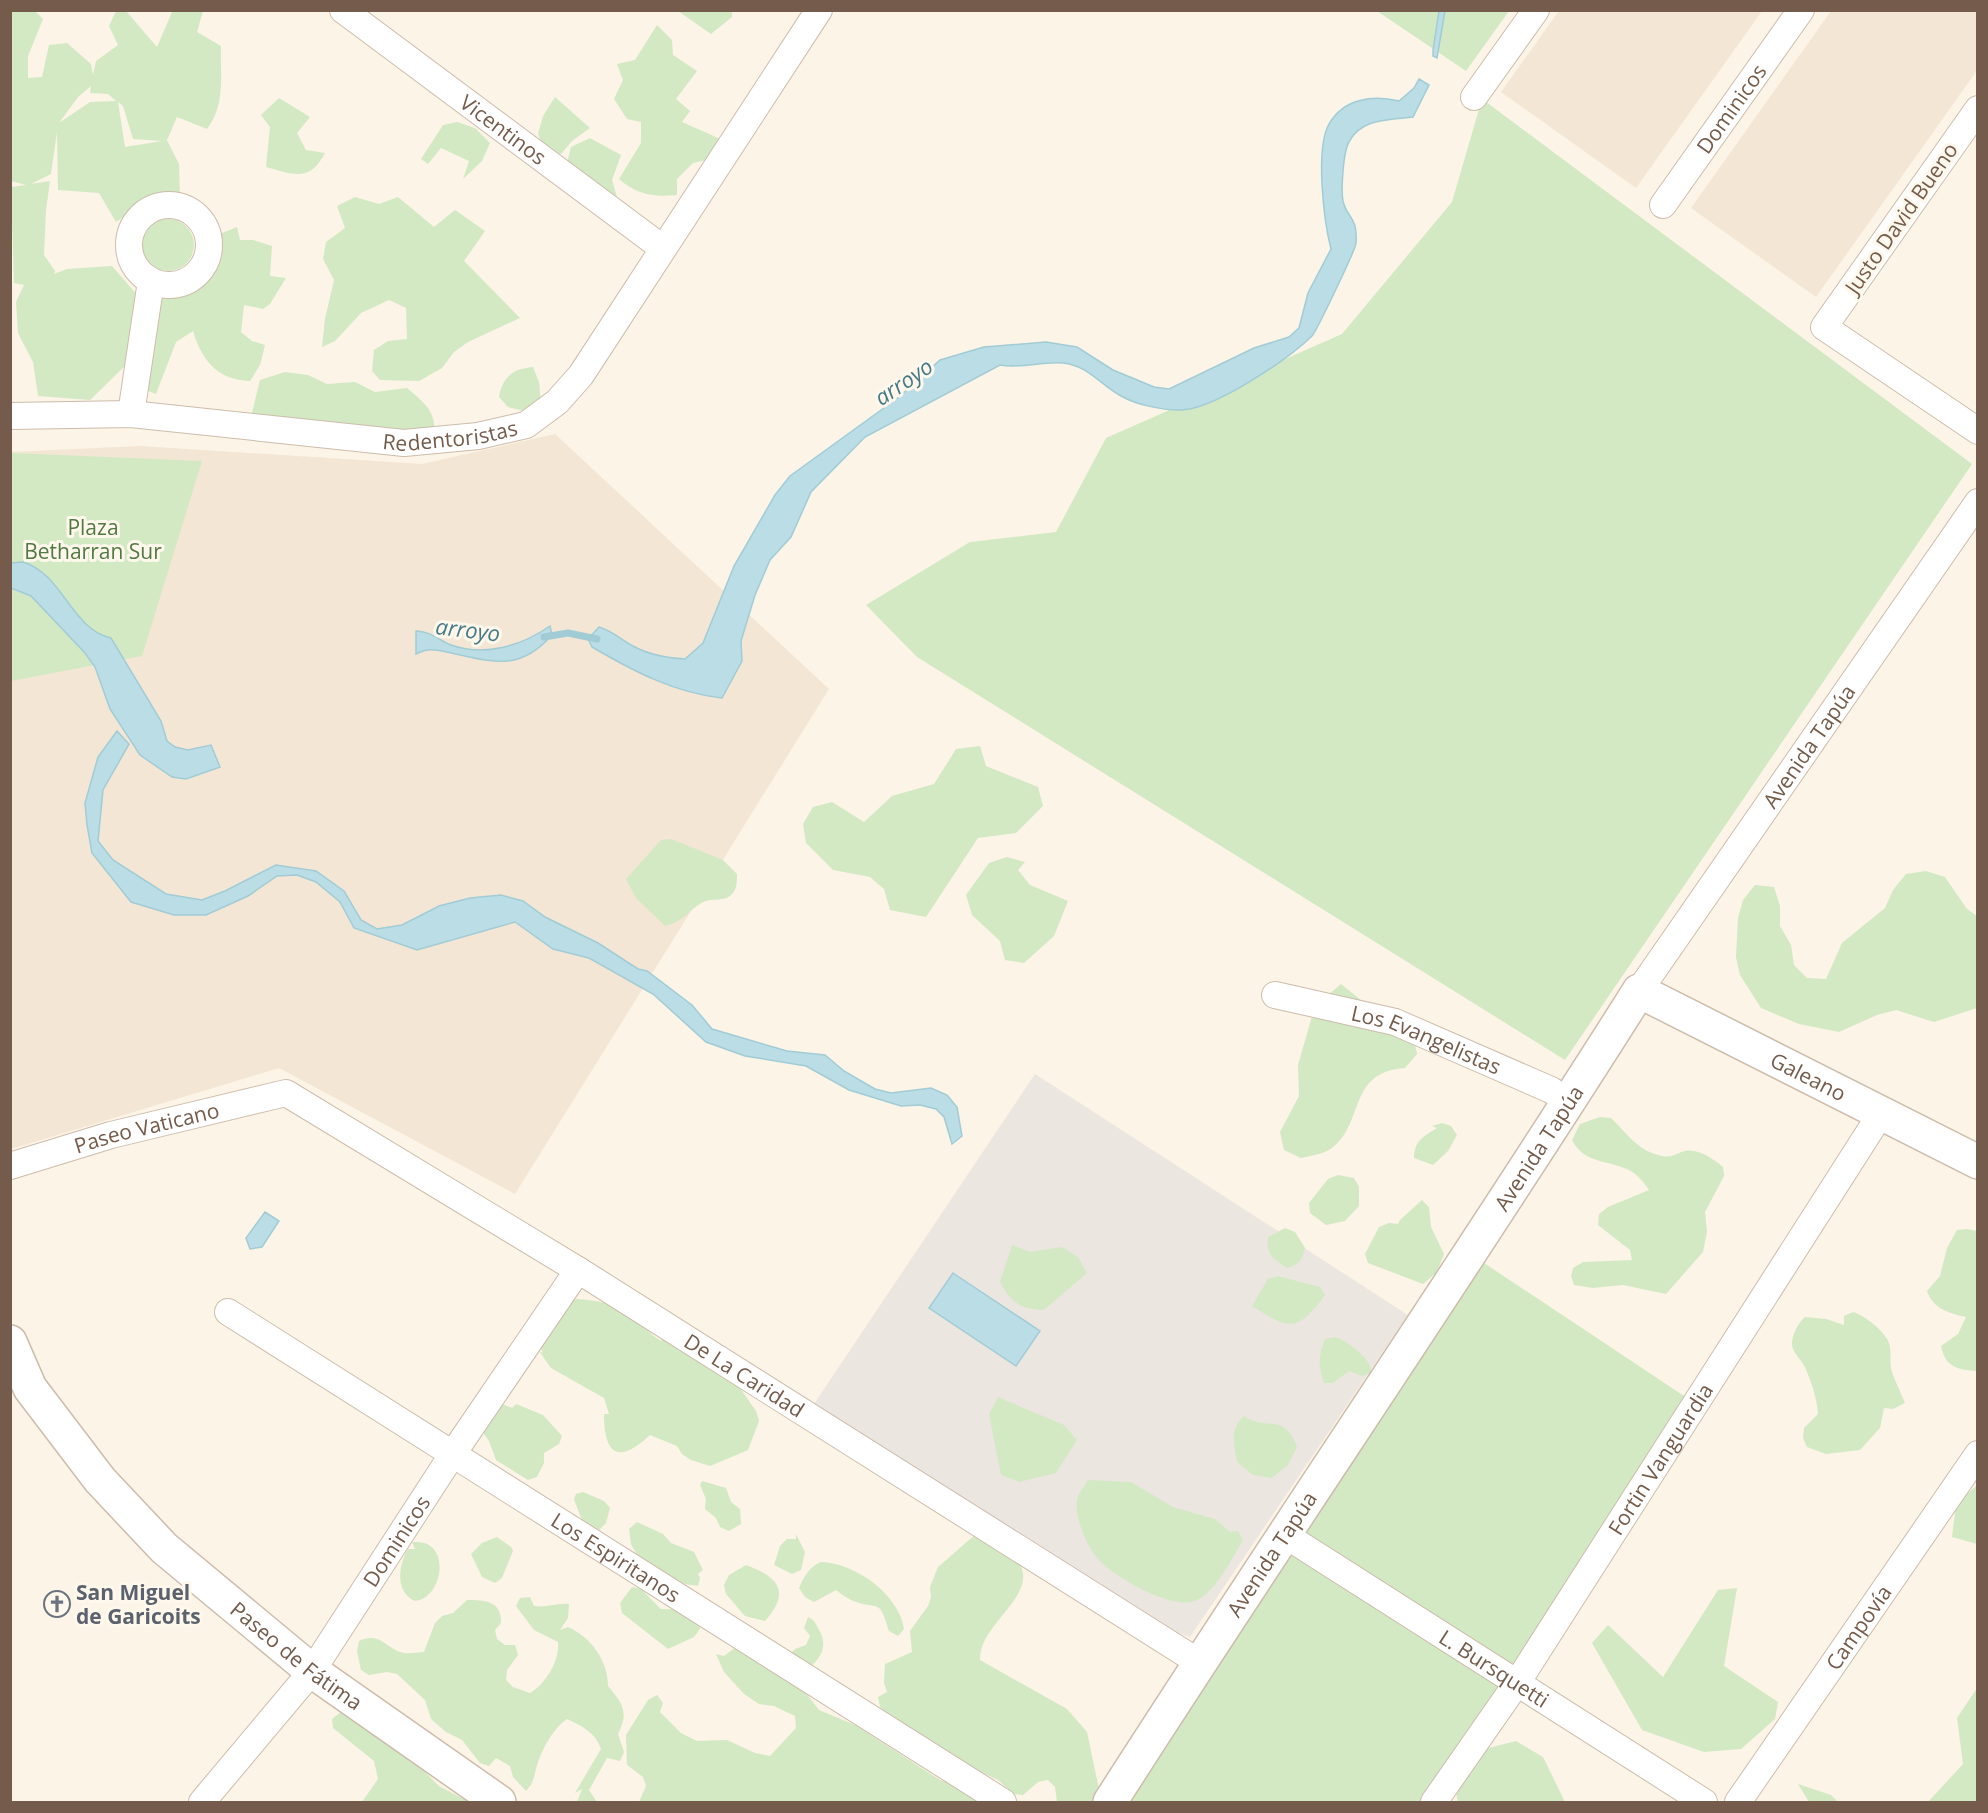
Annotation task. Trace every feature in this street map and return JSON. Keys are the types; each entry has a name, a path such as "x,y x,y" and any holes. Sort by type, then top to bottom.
{"street":[{"name":"Vicentinos","path":"343,10 662,248"},
{"name":"Redentoristas","path":"10,416 131,414 404,443 477,436 526,425 557,402 580,375 819,10"},
{"path":"1474,97 1536,10"},
{"name":"Dominicos","path":"1663,205 1801,10"},
{"name":"Justo David Bueno","path":"1977,109 1824,327 1977,431"},
{"path":"131,414 151,281"},
{"name":"Avenida Tapúa","path":"1110,1803 1569,1102 1639,991 1977,502"},
{"name":"Galeano","path":"1639,991 1977,1162"},
{"name":"Los Evangelistas","path":"1275,994 1395,1022 1551,1090 1569,1102"},
{"name":"Paseo Vaticano","path":"10,1166 111,1135 286,1093"},
{"name":"De La Caridad","path":"286,1093 578,1270 1200,1663"},
{"name":"Fortin Vanguardia","path":"1434,1803 1517,1683 1882,1112"},
{"name":"Dominicos","path":"202,1803 312,1671 452,1455 578,1270"},
{"name":"Los Espiritanos","path":"228,1312 1003,1803"},
{"name":"Paseo de Fátima","path":"10,1342 30,1388 100,1480 164,1548 312,1671 499,1803"},
{"name":"Campovía","path":"1738,1803 1977,1454"},
{"name":"L. Bursquetti","path":"1285,1535 1704,1803"}],"shaded area":[{"path":"1559,11 1762,11 1636,188 1501,92"},
{"path":"1831,11 1977,11 1978,69 1816,297 1691,208"},
{"path":"555,434 829,689 515,1194 279,1068 11,1149 10,452 140,446 422,464"},
{"path":"1035,1074 1408,1315 1190,1637 1175,1632 814,1404"}],"green space":[{"path":"11,11 35,11 43,19 28,56 28,78 42,77 49,45 67,43 91,64 93,75 96,61 118,45 109,26 116,11 126,11 157,47 172,12 203,11 197,32 221,46 220,100 207,129 177,117 167,140 179,164 180,197 147,201 116,222 99,193 58,190 57,132 51,174 31,184 50,181 44,255 55,271 54,274 67,269 112,266 140,298 128,363 90,400 38,396 33,362 18,333 16,302 24,285 14,283 11,187 26,185 11,181","holes":["91,86 90,93 108,94 116,101 90,102 59,123 78,97","118,102 123,106 133,139 162,141 125,147"]},
{"path":"678,11 732,11 732,17 711,34"},
{"path":"1377,11 1509,11 1466,71"},
{"path":"657,25 672,40 673,55 697,71 676,99 690,111 682,122 725,141 712,159 693,163 677,179 677,195 646,194 633,189 619,179 641,143 641,122 627,119 614,99 623,80 617,64 635,60"},
{"path":"555,97 590,128 572,141 561,154 545,151 538,134 543,116"},
{"path":"279,98 310,117 297,133 306,150 325,153 313,169 307,172 293,174 266,167 270,127 261,115"},
{"path":"1482,99 1972,464 1565,1060 917,657 866,605 970,542 1056,532 1106,438 1342,334 1452,202"},
{"path":"457,122 475,128 490,143 482,161 463,179 469,161 441,148 428,164 421,159 443,125"},
{"path":"590,138 621,155 612,180 619,204 564,175 571,147"},
{"path":"355,197 379,204 398,197 434,227 455,210 485,231 464,261 520,318 468,342 454,352 442,368 419,381 380,380 372,371 374,350 388,341 407,339 406,308 389,300 361,313 335,341 322,347 325,319 334,280 323,259 326,242 345,228 337,206"},
{"path":"168,219 178,221 186,227 192,235 194,245 192,255 186,263 178,269 168,271 158,269 150,263 144,255 142,245 144,235 150,227 158,221"},
{"path":"237,227 240,240 253,240 272,246 270,276 286,278 270,304 263,309 244,305 241,332 252,341 265,345 260,365 250,381 229,377 213,367 201,351 193,331 176,342 156,394 126,382 149,297 194,287 211,276 217,235"},
{"path":"533,367 539,382 541,404 527,412 508,407 499,397 506,379 515,372"},
{"path":"285,372 308,375 327,384 355,382 375,392 407,388 429,410 434,422 434,440 250,421 260,380"},
{"name":"Plaza Betharran Sur","path":"11,453 202,461 142,656 11,681"},
{"path":"980,746 986,766 1038,787 1043,806 1016,833 978,838 926,917 890,910 884,889 870,877 833,870 806,843 803,824 813,807 832,802 864,822 892,796 934,784 956,749"},
{"path":"671,839 723,860 737,874 737,881 730,896 701,903 679,920 665,926 636,898 626,879 661,840"},
{"path":"1007,857 1025,862 1018,870 1030,885 1068,901 1054,936 1024,963 1005,960 1000,941 972,915 966,895 989,863"},
{"path":"1926,871 1945,877 1967,909 1977,916 1977,1008 1934,1022 1896,1010 1877,1015 1839,1032 1799,1024 1761,1008 1740,975 1736,957 1738,918 1743,900 1755,885 1774,887 1780,906 1780,926 1791,945 1794,965 1807,978 1826,979 1842,943 1885,908 1893,890 1906,874"},
{"path":"1341,984 1415,1044 1417,1054 1405,1068 1387,1072 1374,1079 1365,1088 1349,1126 1332,1148 1301,1158 1284,1150 1280,1132 1299,1096 1298,1065 1315,1006"},
{"path":"1600,1117 1611,1118 1632,1140 1650,1152 1673,1156 1685,1151 1695,1151 1723,1167 1724,1176 1705,1212 1707,1232 1703,1252 1666,1294 1623,1285 1593,1288 1574,1285 1571,1276 1573,1268 1583,1262 1632,1260 1630,1250 1598,1225 1599,1214 1608,1207 1649,1190 1632,1171 1582,1153 1572,1140 1580,1124"},
{"path":"1442,1123 1451,1126 1457,1135 1448,1151 1433,1165 1414,1158 1418,1143 1437,1128 1432,1126"},
{"path":"1338,1175 1354,1178 1359,1187 1359,1206 1345,1221 1326,1225 1310,1213 1309,1203 1328,1179"},
{"path":"1422,1200 1429,1207 1431,1227 1444,1254 1437,1272 1423,1284 1368,1263 1365,1254 1379,1227 1389,1223 1398,1224"},
{"path":"1285,1228 1295,1232 1305,1248 1299,1261 1287,1268 1272,1256 1268,1248 1268,1237"},
{"path":"1957,1230 1977,1231 1977,1371 1958,1368 1946,1359 1941,1346 1958,1334 1966,1317 1937,1306 1927,1291 1940,1276 1947,1248"},
{"path":"1012,1245 1030,1252 1062,1247 1078,1257 1087,1273 1044,1310 1023,1306 1008,1295 1000,1282"},
{"path":"1481,1261 1696,1404 1469,1753 1516,1741 1543,1757 1565,1802 1458,1802 1453,1777 1434,1802 1106,1802 1296,1535"},
{"path":"1278,1276 1320,1287 1325,1295 1315,1308 1299,1322 1284,1323 1252,1306 1268,1279"},
{"path":"577,1299 613,1305 627,1311 657,1339 662,1341 659,1333 728,1371 756,1411 759,1421 748,1450 710,1466 691,1460 682,1454 677,1446 650,1435 630,1450 615,1451 610,1447 604,1414 609,1414 604,1398 551,1368 539,1351 543,1353 540,1346 568,1302"},
{"path":"1853,1312 1874,1324 1887,1338 1890,1346 1892,1372 1905,1403 1893,1409 1884,1408 1880,1428 1860,1450 1826,1454 1807,1447 1803,1438 1804,1428 1818,1414 1807,1372 1792,1347 1792,1342 1796,1328 1805,1317 1826,1319 1844,1325 1844,1316"},
{"path":"1335,1337 1352,1346 1363,1356 1368,1362 1371,1373 1362,1376 1349,1371 1333,1383 1324,1383 1320,1366 1321,1351 1325,1339"},
{"path":"998,1397 1064,1425 1077,1440 1056,1473 1019,1482 1001,1475 989,1414"},
{"path":"493,1400 512,1408 516,1404 543,1415 562,1436 559,1444 544,1453 544,1463 537,1477 528,1480 496,1460 489,1441 479,1427"},
{"path":"1244,1416 1260,1423 1274,1424 1286,1429 1297,1447 1288,1465 1272,1478 1253,1475 1237,1462 1234,1432"},
{"path":"1088,1480 1131,1482 1173,1507 1215,1519 1230,1532 1238,1531 1243,1540 1222,1576 1199,1599 1181,1602 1155,1595 1116,1574 1098,1559 1090,1547 1077,1514 1077,1500"},
{"path":"702,1481 726,1488 731,1502 740,1509 741,1524 729,1531 720,1527 716,1518 705,1509 706,1499 700,1485"},
{"path":"1977,1485 1977,1544 1952,1537 1956,1504"},
{"path":"583,1492 604,1501 610,1508 606,1523 597,1532 584,1526 574,1499 576,1494"},
{"path":"637,1522 663,1534 671,1543 694,1552 703,1570 698,1574 700,1578 698,1586 679,1583 638,1557 631,1544 629,1529"},
{"path":"796,1534 805,1552 801,1570 792,1574 774,1565 780,1546 787,1539 796,1539"},
{"path":"976,1534 1017,1555 1023,1573 1018,1594 987,1637 980,1660 1067,1709 1087,1732 1099,1789 1094,1802 1057,1802 1055,1787 1048,1780 1038,1782 1023,1795 1014,1794 998,1780 961,1763 937,1745 903,1728 880,1707 878,1697 887,1692 884,1683 885,1664 912,1652 910,1631 928,1606 931,1597 930,1587 938,1567"},
{"path":"497,1537 513,1551 502,1578 495,1583 482,1577 471,1554 482,1543"},
{"path":"412,1542 425,1543 434,1550 440,1566 439,1576 430,1593 415,1601 404,1591 400,1577 402,1562 408,1549 415,1549"},
{"path":"821,1562 848,1568 861,1574 885,1593 894,1604 904,1629 898,1636 889,1631 883,1613 877,1607 853,1601 836,1590 814,1602 805,1597 799,1588 810,1569"},
{"path":"746,1565 767,1575 778,1587 778,1602 765,1621 745,1616 726,1594 724,1585 729,1575"},
{"path":"632,1587 641,1589 661,1609 681,1609 698,1620 700,1629 694,1637 668,1649 622,1613 620,1603"},
{"path":"1737,1588 1724,1666 1778,1702 1775,1719 1741,1749 1704,1752 1642,1730 1592,1643 1608,1625 1663,1677 1718,1590"},
{"path":"530,1597 534,1606 569,1604 568,1618 560,1630 568,1627 591,1643 605,1668 608,1686 623,1708 623,1720 618,1734 624,1752 620,1761 607,1758 589,1790 597,1802 577,1802 582,1789 575,1793 601,1749 592,1734 578,1724 567,1719 555,1731 542,1752 533,1779 526,1791 513,1777 510,1766 496,1758 489,1766 480,1763 462,1740 446,1732 431,1719 425,1700 397,1674 387,1672 369,1675 361,1670 357,1651 359,1641 373,1638 404,1653 424,1652 435,1623 442,1616 453,1613 467,1600 480,1600 491,1603 499,1610 501,1623 495,1630 497,1639 505,1645 515,1645 518,1655 507,1670 506,1680 513,1687 530,1693 551,1671 557,1656 558,1642 534,1630 516,1606 520,1598"},
{"path":"808,1617 816,1624 823,1639 821,1654 809,1668 788,1656 795,1649 806,1645 810,1636 804,1628"},
{"path":"736,1647 796,1680 819,1710 855,1725 940,1780 979,1792 992,1802 639,1802 646,1786 643,1777 627,1765 626,1735 648,1700 657,1695 663,1703 660,1712 681,1733 697,1741 727,1740 755,1753 770,1756 796,1728 795,1716 774,1706 759,1704 744,1694 724,1672 716,1654 724,1656"},
{"path":"1977,1688 1977,1802 1928,1802 1963,1764 1957,1718"},
{"path":"341,1712 350,1712 405,1752 439,1786 469,1802 362,1802 378,1779 374,1761 333,1728 332,1719"},
{"path":"1798,1784 1831,1795 1838,1802 1809,1802"}],"water":[{"path":"1439,11 1445,11 1437,58 1433,56 1433,50"},
{"path":"1419,79 1429,85 1413,117 1368,124 1354,134 1349,142 1344,162 1342,196 1354,223 1356,243 1354,249 1312,336 1268,370 1210,402 1179,410 1134,402 1072,365 1055,363 1000,365 865,437 811,492 791,537 770,560 755,595 741,641 742,661 722,698 688,691 655,680 592,647 588,639 599,627 645,652 685,659 703,643 734,566 775,495 790,476 899,397 940,360 984,347 1046,342 1077,347 1113,370 1154,387 1169,389 1254,348 1289,337 1299,328 1308,293 1331,249 1322,186 1322,150 1329,124 1335,115 1360,100 1379,98 1399,101 1414,88"},
{"path":"23,562 37,568 48,578 86,624 97,633 111,638 161,721 167,741 175,747 188,750 211,745 220,767 186,779 172,777 140,755 110,709 95,667 85,653 31,596 11,588 11,563"},
{"path":"550,626 552,635 540,647 517,659 493,661 433,650 425,650 416,654 416,631 426,632 451,645 490,650 515,644"},
{"path":"117,731 129,744 103,790 98,841 113,860 166,894 202,900 276,865 316,871 344,891 361,920 377,929 402,925 439,906 470,898 501,895 523,901 545,917 598,943 638,969 647,971 692,1005 712,1029 787,1051 825,1055 844,1071 875,1089 891,1093 931,1088 947,1095 957,1107 962,1136 952,1144 944,1117 936,1109 920,1105 901,1106 849,1090 806,1066 745,1056 706,1042 653,994 589,958 553,949 515,922 417,950 354,928 340,902 316,882 297,875 277,876 248,896 206,915 174,915 131,902 92,853 85,803 98,757"},
{"path":"265,1212 279,1221 262,1247 250,1249 246,1238"},
{"path":"953,1273 1040,1331 1016,1366 929,1308"}],"waterway":[{"name":"arroyo","path":"544,637 568,633 597,639"}],"place":[{"name":"San Miguel de Garicoits","path":"57,1604"}]}
